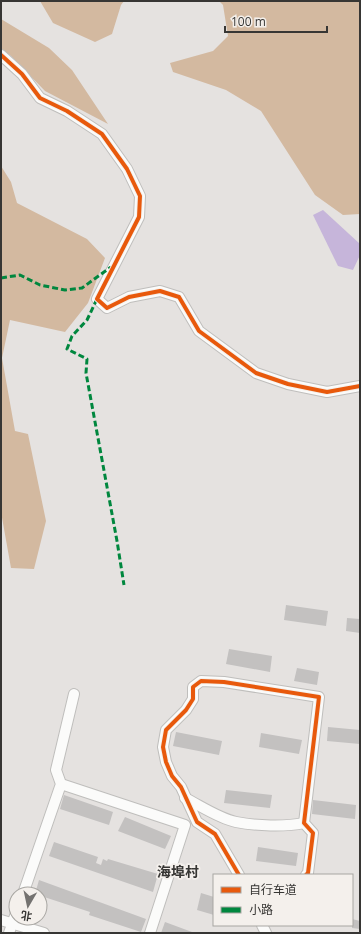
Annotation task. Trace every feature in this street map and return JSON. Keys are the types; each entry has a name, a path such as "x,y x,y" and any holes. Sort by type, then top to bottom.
{"street":[{"path":"1,55 22,74 40,98 67,111 102,134 127,169 140,196 139,217 97,299 107,308 129,297 160,291 179,297 199,331 256,373 288,384 327,392 360,386"},
{"path":"238,874 215,834 197,822 166,762 163,747 166,730 186,710 192,699 193,687 201,681 224,682 319,697 304,823 312,833 307,874"},
{"path":"26,886 61,784 56,770 74,694"},
{"path":"61,784 185,826 150,933"},
{"path":"185,798 211,812 235,822 290,826 304,823"},
{"path":"1,920 11,928 44,933"}],"shaded area":[{"path":"40,1 124,1 121,5 112,34 95,42 53,23"},
{"path":"219,1 360,1 360,214 343,215 315,195 261,111 226,90 173,72 170,63 213,51 228,36 223,5"},
{"path":"1,19 49,48 72,70 108,124 45,91 11,56 1,49"},
{"path":"1,166 11,182 17,203 87,239 105,258 88,303 65,332 10,320 2,358 15,431 28,434 46,521 34,569 11,568 1,512"},
{"path":"323,210 360,244 360,255 353,270 338,266 313,215"}],"building":[{"path":"286,605 328,611 326,626 284,620"},
{"path":"347,618 360,619 360,633 346,631"},
{"path":"229,649 272,656 270,672 226,664"},
{"path":"297,668 319,672 317,685 294,681"},
{"path":"328,727 360,730 360,744 327,741"},
{"path":"176,732 222,741 219,755 173,746"},
{"path":"261,733 302,740 299,754 259,747"},
{"path":"226,790 272,795 270,808 224,803"},
{"path":"64,795 113,812 109,825 60,809"},
{"path":"313,800 356,805 355,819 312,814"},
{"path":"125,817 171,836 165,849 118,831"},
{"path":"54,842 98,857 96,863 101,865 103,859 107,861 108,859 158,874 153,892 49,856"},
{"path":"258,847 298,853 296,866 256,861"},
{"path":"39,880 146,919 141,932 89,915 90,912 48,898 48,886 37,886"},
{"path":"201,893 213,897 213,915 197,910"},
{"path":"353,919 360,921 360,929 352,928"},
{"path":"165,922 192,932 192,933 161,933"}],"marked path":[{"path":"1,278 20,275 40,285 65,290 82,288 111,267"},
{"path":"97,299 87,320 72,336 67,349 87,359 86,373 124,585"}],"cycle path":[{"path":"1,55 22,74 40,98 67,111 102,134 127,169 140,196 139,217 97,299 107,308 129,297 160,291 179,297 199,331 256,373 288,384 327,392 360,386"},
{"path":"238,874 215,834 197,822 181,787 172,776 166,762 163,747 166,730 186,710 193,699 193,687 201,681 224,682 319,697 304,823 313,833 307,874"}],"district":[{"name":"海埠村","path":"178,872"}]}
